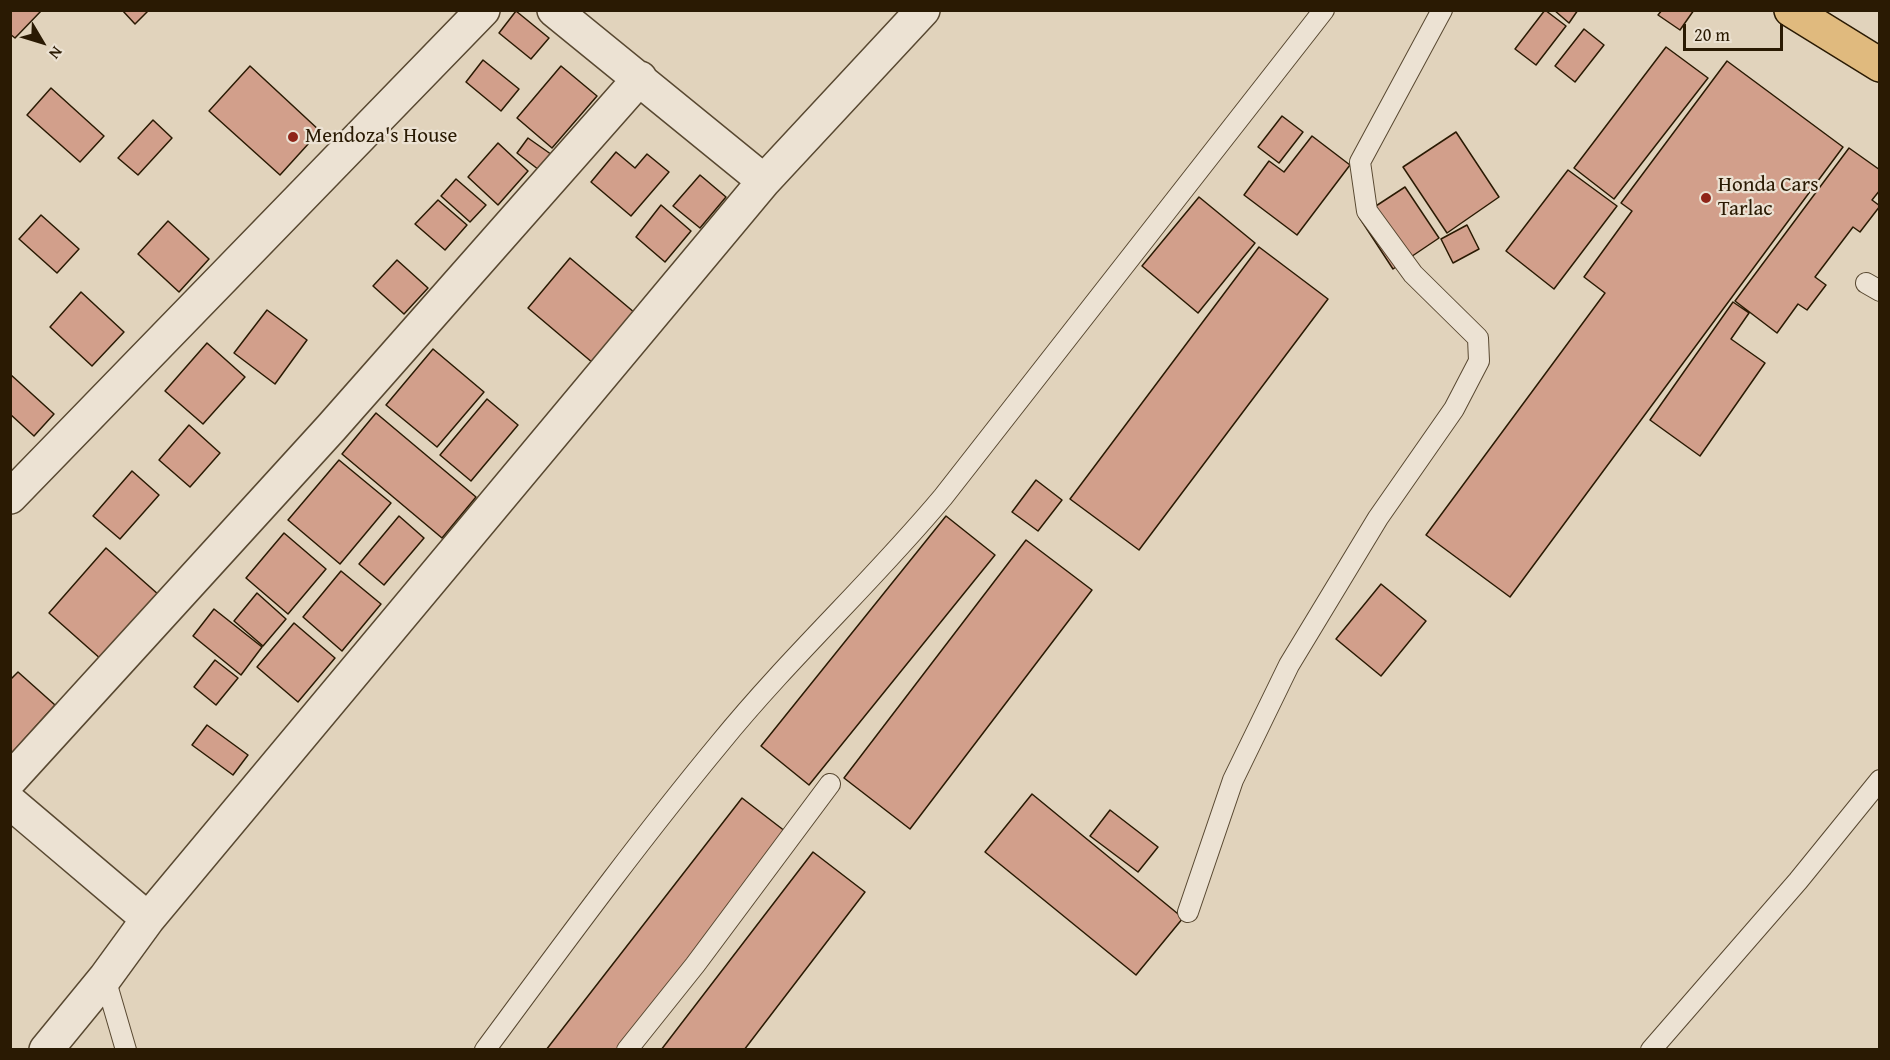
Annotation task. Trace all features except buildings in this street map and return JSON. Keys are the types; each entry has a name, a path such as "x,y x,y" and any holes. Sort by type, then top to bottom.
{"highway":[{"path":"1791,10 1880,65"}],"street":[{"path":"10,497 483,10"},
{"path":"554,10 764,180"},
{"path":"46,1050 105,978 148,919 764,180 923,10"},
{"path":"10,780 331,428 640,78"},
{"path":"10,802 148,919"}],"lane":[{"path":"492,1047 597,899 721,742 944,498 1324,10"},
{"path":"1188,912 1233,780 1289,665 1378,518 1454,409 1479,361 1478,338 1413,274 1367,211 1360,162 1442,10"},
{"path":"1651,1050 1798,881 1880,780"},
{"path":"627,1050 695,965 830,784"},
{"path":"105,978 126,1050"}],"place":[{"name":"Mendoza's House","path":"293,137"},
{"name":"Honda Cars Tarlac","path":"1706,198"}]}
